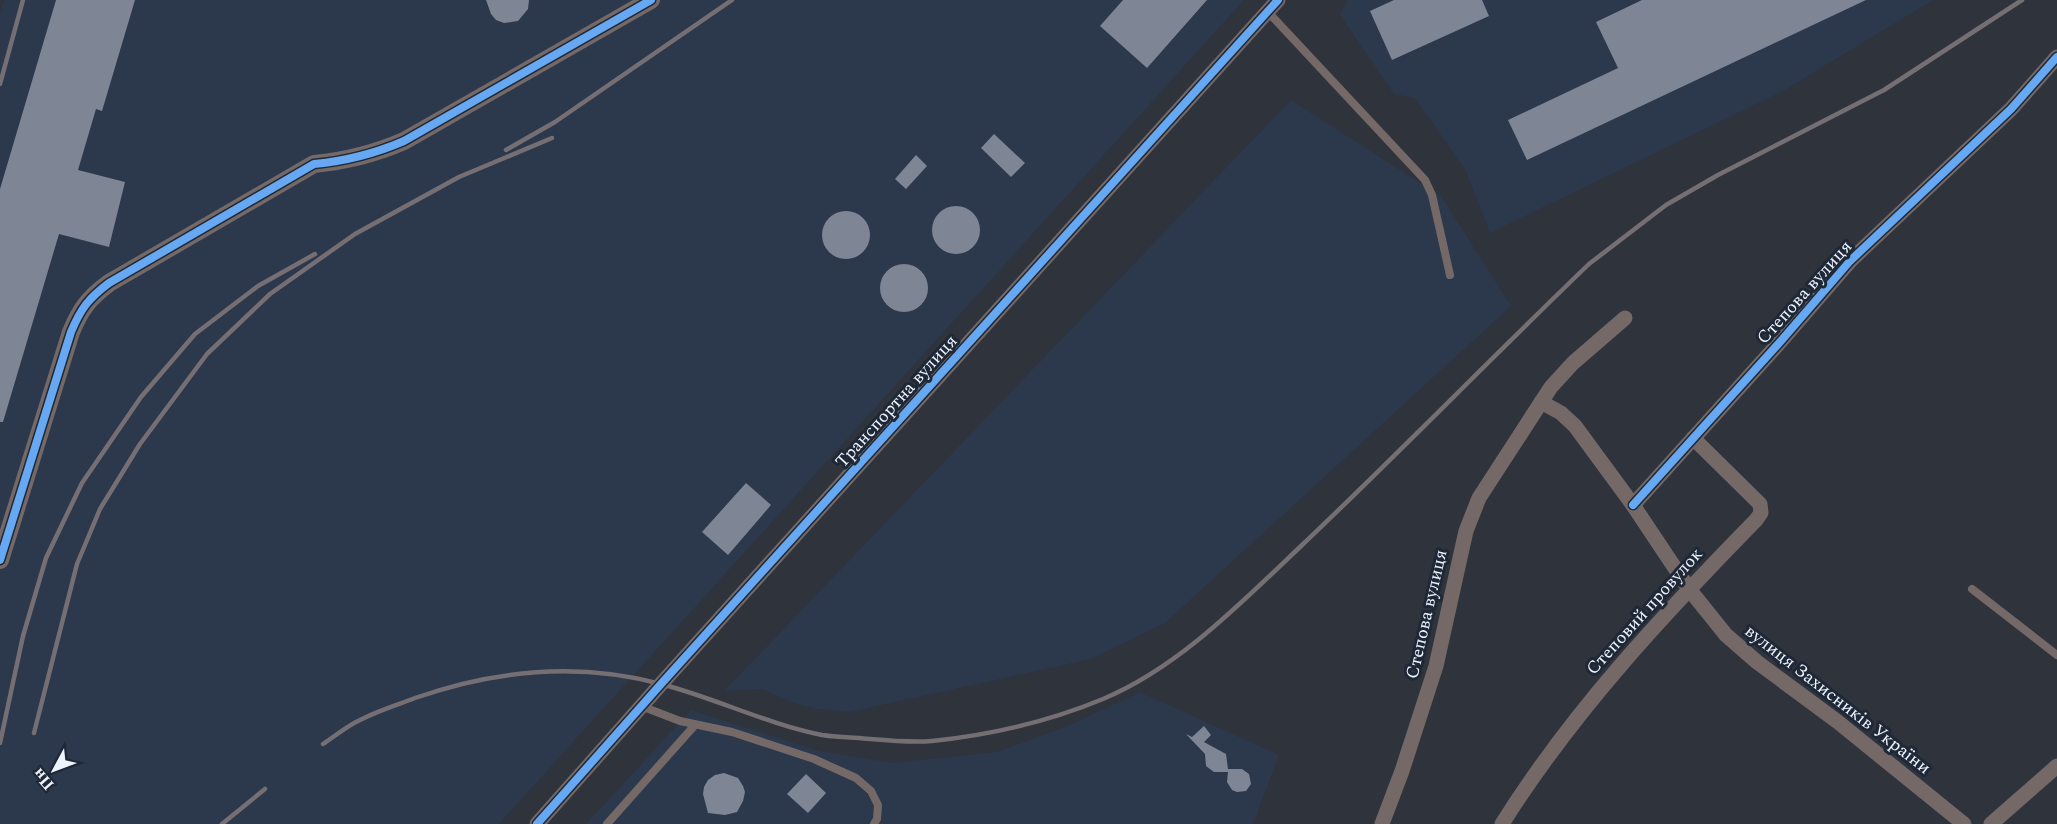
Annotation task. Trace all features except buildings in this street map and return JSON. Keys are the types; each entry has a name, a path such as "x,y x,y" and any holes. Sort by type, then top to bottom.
{"street":[{"path":"0,560 71,332 81,310 92,296 109,283 314,164 342,162 374,154 404,141 651,0"},
{"name":"Транспортна вулиця","path":"537,824 1278,0"},
{"name":"Степова вулиця","path":"1633,505 1850,261 2011,109 2057,57"},
{"name":"Степова вулиця","path":"1382,824 1436,666 1466,531 1479,498 1551,387 1573,363 1625,318"},
{"name":"вулиця Захисників України","path":"1541,402 1561,413 1575,426 1633,505 1689,589 1726,635 1964,824"},
{"name":"Степовий провулок","path":"1502,824 1527,784 1586,704 1761,513 1761,504 1693,438"},
{"path":"1991,824 2057,766"}],"lane":[{"path":"1268,12 1425,180 1432,195 1450,275"},
{"path":"1972,589 2057,655"},
{"path":"641,706 695,725 732,732 794,752 856,778 871,791 878,805 878,819 874,824"},
{"path":"607,824 695,725"}],"shaded area":[{"path":"4,0 1244,0 499,824 0,824 0,12"},
{"path":"1347,0 1933,0 1783,91 1490,233 1466,171 1415,98 1394,94 1340,15"},
{"path":"1291,100 1442,197 1511,306 1165,623 1091,659 850,712 819,709 793,703 763,689 724,691"},
{"path":"1140,692 1279,755 1253,824 586,824 691,710 819,751 891,763 997,752 1070,725"}],"railway":[{"path":"0,84 23,0"},
{"path":"506,150 555,122 732,0"},
{"path":"323,744 360,720 415,698 476,681 537,672 568,671 630,677 681,690 761,718 822,735 905,741 932,741 998,731 1062,714 1103,699 1157,670 1183,652 1232,611 1337,512 1589,264 1666,205 1718,175 1884,90 2022,0"},
{"path":"34,733 77,564 100,509 140,444 207,354 270,294 355,234 459,177 552,138"},
{"path":"0,743 23,636 46,558 82,483 141,397 195,334 258,286 315,254"},
{"path":"222,824 265,789"}],"cycle path":[{"path":"0,560 71,332 86,304 102,288 314,164 360,156 404,141 651,0"},
{"path":"537,824 1278,0"},
{"path":"1633,505 1850,261 2011,109 2057,57"}]}
